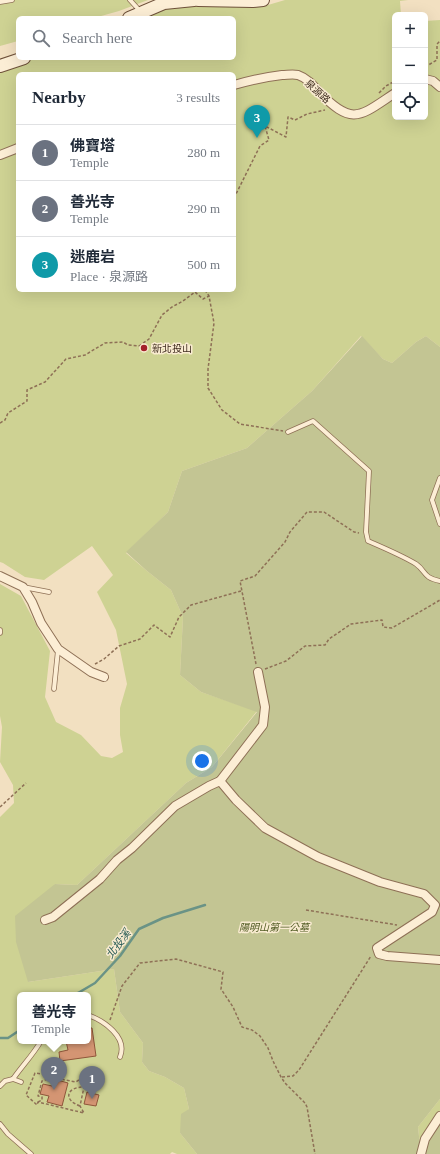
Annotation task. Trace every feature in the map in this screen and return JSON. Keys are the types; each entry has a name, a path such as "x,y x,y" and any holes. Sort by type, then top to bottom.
{"street":[{"path":"134,16 164,3 194,0"},
{"path":"198,0 264,0"},
{"path":"0,66 18,60"},
{"name":"泉源路","path":"236,84 262,77 296,74 305,78 336,107 352,115 357,115 373,107 392,95"},
{"path":"428,80 433,81 440,87"},
{"path":"0,155 16,149"},
{"path":"0,576 23,587 32,602 41,623 58,649 86,669 104,677"},
{"path":"45,920 53,917 100,879 117,860 132,848 176,806 220,781 262,725 264,707 258,672"},
{"path":"220,781 236,800 265,828 318,857 380,882 424,894 435,905 432,912 377,948 379,954 387,956 440,960"},
{"path":"421,1154 425,1140 440,1116"}],"lane":[{"path":"0,2 12,0"},
{"path":"130,0 141,13"},
{"path":"288,432 313,421 369,471 368,541 416,564 426,576 440,581"},
{"path":"440,478 432,500 440,524"},
{"path":"23,587 49,592"},
{"path":"54,689 58,649"},
{"path":"91,1016 108,1026 121,1040 123,1049 120,1057"},
{"path":"12,1079 34,1053 39,1044"},
{"path":"0,1086 5,1081 12,1079 21,1082"},
{"path":"0,1124 8,1134 31,1154"}],"path":[{"path":"428,65 437,60 437,44 440,41"},
{"path":"377,96 386,86 392,83"},
{"path":"236,194 260,146 269,140 265,126 286,137 288,117 295,120 308,114 336,107"},
{"path":"0,423 4,420 8,413 27,401 27,390 45,382 66,359 85,355 105,343 123,342 128,345 139,346 149,339 162,315 172,307 195,292 202,299 209,296"},
{"path":"206,292 209,296 214,323 208,369 208,388 222,410 240,424 288,432"},
{"path":"367,536 354,532 324,512 307,512 290,532 285,542 255,576 240,581 258,672 286,662 305,646 325,645 329,639 351,624 382,620 383,627 392,628 440,600"},
{"path":"86,669 104,659 119,646 140,639 154,625 170,638 179,617 191,605 242,590"},
{"path":"0,806 26,783"},
{"path":"306,910 411,927"},
{"path":"281,1077 293,1076 299,1070 377,948"},
{"path":"108,1026 122,986 140,963 176,959 224,972 222,989 233,1007 242,1027 252,1030 260,1036 268,1048 281,1077 308,1107 315,1154"},
{"path":"60,1079 61,1076 58,1072 47,1075 35,1074 26,1095 38,1105 38,1102 42,1097 38,1096 42,1081 54,1077 60,1079 76,1082 80,1079 86,1080 88,1084 84,1087 80,1106"},
{"path":"38,1102 84,1113 80,1106 69,1099 69,1096 70,1091 74,1088 84,1087"}],"green space":[{"path":"0,0 148,0 101,16 16,16 16,42 0,46"},
{"path":"285,0 408,0 400,1 401,12 392,12 392,120 428,120 428,21 440,20 440,347 426,336 416,342 392,363 383,359 361,336 312,391 247,448 182,471 168,512 126,553 171,590 183,617 180,675 201,692 257,711 212,767 186,783 77,885 55,884 28,982 114,969 120,1012 143,1043 142,1062 149,1071 165,1077 184,1088 189,1109 180,1133 197,1154 177,1154 172,1152 170,1154 0,1154 0,817 14,803 13,785 0,762 2,727 0,716 0,584 21,596 50,651 45,697 56,722 81,735 101,756 112,758 123,752 120,735 120,708 127,684 116,630 97,592 113,575 92,546 44,580 25,577 0,562 0,69 27,60 236,60 236,16 143,16 167,6 201,3 268,5"},
{"name":"陽明山第一公墓","path":"362,336 383,359 392,363 416,342 426,336 440,347 440,1099 418,1127 421,1154 197,1154 180,1133 181,1114 189,1109 184,1088 165,1077 149,1071 142,1062 143,1043 120,1012 114,969 28,982 16,942 15,916 55,884 77,885 186,783 212,767 257,712 201,692 180,675 183,617 171,590 126,552 168,512 182,471 247,448 312,391"},
{"path":"440,1099 440,1118 426,1133 426,1154 421,1154 418,1127"},
{"path":"440,1118 440,1154 426,1154 426,1133"}],"building":[{"path":"92,1028 96,1056 60,1061 59,1052 68,1050 67,1044 91,1044"},
{"path":"54,1079 68,1083 62,1106 47,1102 49,1096 40,1094 43,1084 52,1086"},
{"path":"87,1092 99,1095 96,1106 84,1104"}],"waterway":[{"name":"北投溪","path":"80,992 95,983 120,956 139,929 163,918 205,905"},
{"name":"北投溪","path":"0,1038 8,1038 17,1032"}],"place":[{"name":"迷鹿岩","path":"257,138"},
{"name":"新北投山","path":"144,348"},
{"name":"善光寺","path":"54,1090"},
{"name":"佛寶塔","path":"92,1099"}]}
